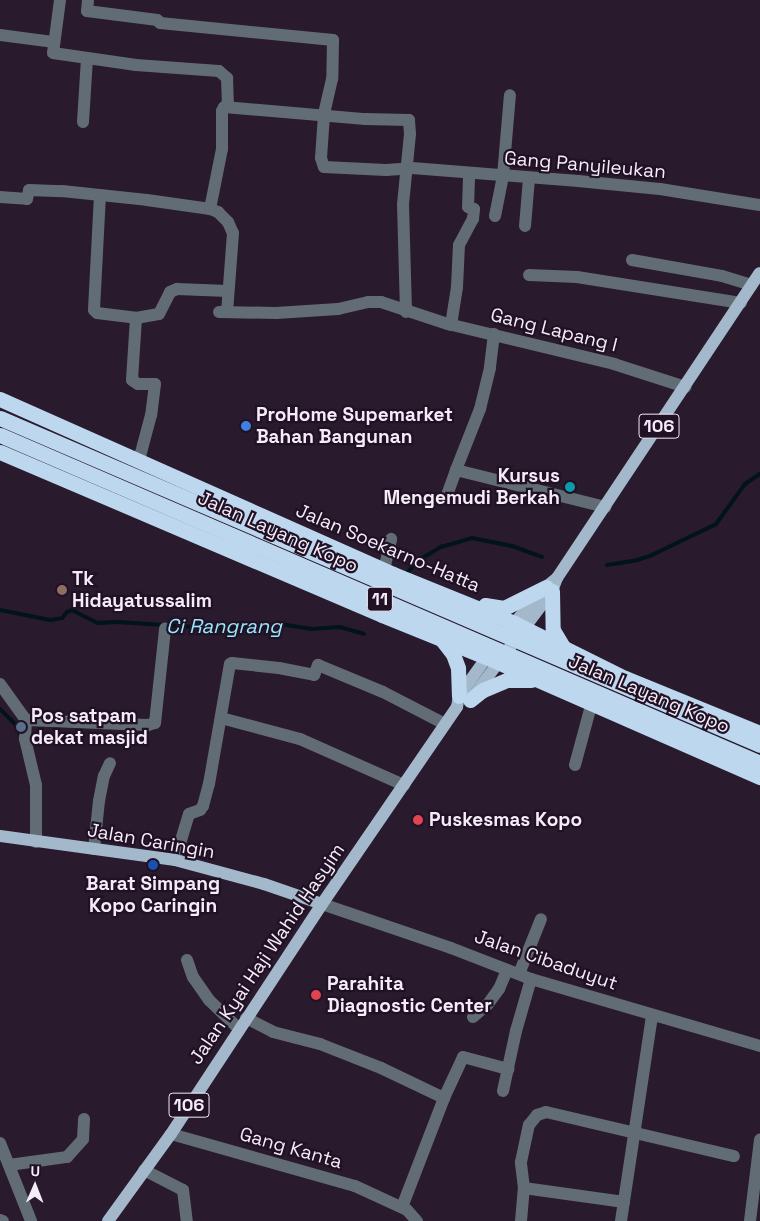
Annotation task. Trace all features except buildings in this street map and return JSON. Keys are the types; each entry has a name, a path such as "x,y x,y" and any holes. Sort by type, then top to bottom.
{"highway":[{"name":"Jalan Soekarno-Hatta","path":"0,399 384,570 520,626 565,650 760,733"},
{"name":"Jalan Layang Kopo","path":"0,418 760,745"},
{"name":"Jalan Layang Kopo","path":"0,435 760,763"},
{"name":"11","path":"0,452 330,593 592,702 760,777"},
{"path":"330,593 343,594 349,592 360,577 356,559 346,552"},
{"path":"457,599 504,608 552,585 553,630 565,650"},
{"path":"437,636 449,646 455,658 460,678 462,701 507,680 523,679 544,683"},
{"path":"661,734 653,726 653,708 657,703 668,698 680,700"}],"main road":[{"name":"Jalan Kyai Haji Wahid Hasyim","path":"108,1221 171,1134 322,904 445,724 552,585 606,507 760,273"},
{"name":"Jalan Caringin","path":"0,836 175,860 264,884 322,904"}],"street":[{"path":"60,0 53,53 136,65 219,72 227,78 228,107"},
{"path":"88,0 88,10 157,20 160,24 333,40 332,78 324,116"},
{"path":"0,35 53,42"},
{"path":"83,122 87,58"},
{"path":"495,216 502,176 510,94"},
{"path":"210,209 222,149 222,111 228,107 324,116 408,120 410,134 405,168 403,218 410,313"},
{"name":"Gang Panyileukan","path":"324,116 321,158 324,168 386,170 405,168 660,189 760,205"},
{"path":"451,325 457,287 459,245 473,219 474,209 468,207 469,173"},
{"path":"525,226 529,178"},
{"path":"0,197 27,199 29,190 100,195 210,209 218,212 228,222 233,233 228,291 177,289 170,292 159,314 136,318 97,313 94,310 100,195"},
{"path":"632,260 722,276 752,285"},
{"path":"529,276 577,277 741,303"},
{"name":"Gang Lapang I","path":"228,291 223,312 276,313 338,309 368,302 381,302 451,325 614,364 685,387"},
{"path":"136,318 132,380 138,384 155,384 151,415 139,460"},
{"path":"447,495 480,409 490,368 494,334"},
{"path":"456,470 606,507"},
{"path":"384,570 391,539"},
{"path":"26,720 148,725 155,723 165,629"},
{"path":"175,860 189,814 200,810 203,806 230,664 279,668 314,675 318,665 383,692 445,724"},
{"path":"0,684 26,720 25,739 36,785 36,842"},
{"path":"575,765 592,702"},
{"path":"220,718 300,739 404,785"},
{"path":"94,849 99,801 104,776 110,763"},
{"name":"Jalan Cibaduyut","path":"322,904 451,948 519,974 652,1015 759,1043"},
{"path":"503,1091 508,1069 519,974 541,920"},
{"path":"186,960 193,977 209,1000 239,1029"},
{"path":"473,1017 488,1004 499,989 519,974"},
{"path":"621,1221 652,1015"},
{"path":"246,1018 273,1032 320,1044 381,1068 444,1098"},
{"path":"400,1207 444,1098 463,1057 508,1069"},
{"path":"521,1221 524,1188 521,1162 529,1125 537,1115 546,1112 734,1156"},
{"path":"9,1165 67,1157 83,1139 84,1119"},
{"name":"Gang Kanta","path":"171,1134 355,1186 410,1212 417,1221"},
{"path":"750,1221 757,1198 760,1140"},
{"path":"0,1143 31,1221"},
{"path":"144,1170 183,1190 187,1221"},
{"path":"524,1188 624,1202"}],"waterway":[{"name":"Ci Rangrang","path":"607,565 637,560 652,555 716,524 745,484 760,474"},
{"name":"Ci Rangrang","path":"406,574 419,560 441,547 472,538 512,546 542,557"},
{"name":"Ci Rangrang","path":"0,610 50,620 62,618 67,612 72,610 97,623 117,622 210,628 260,628 280,624 311,629 340,627 364,634"},
{"path":"0,709 15,724 21,736"}],"place":[{"name":"ProHome Supemarket Bahan Bangunan","path":"246,426"},
{"name":"Kursus Mengemudi Berkah","path":"570,487"},
{"name":"Tk Hidayatussalim","path":"62,590"},
{"name":"Pos satpam dekat masjid","path":"21,727"},
{"name":"Puskesmas Kopo","path":"418,820"},
{"name":"Barat Simpang Kopo Caringin","path":"153,865"},
{"name":"Parahita Diagnostic Center","path":"316,995"}]}
